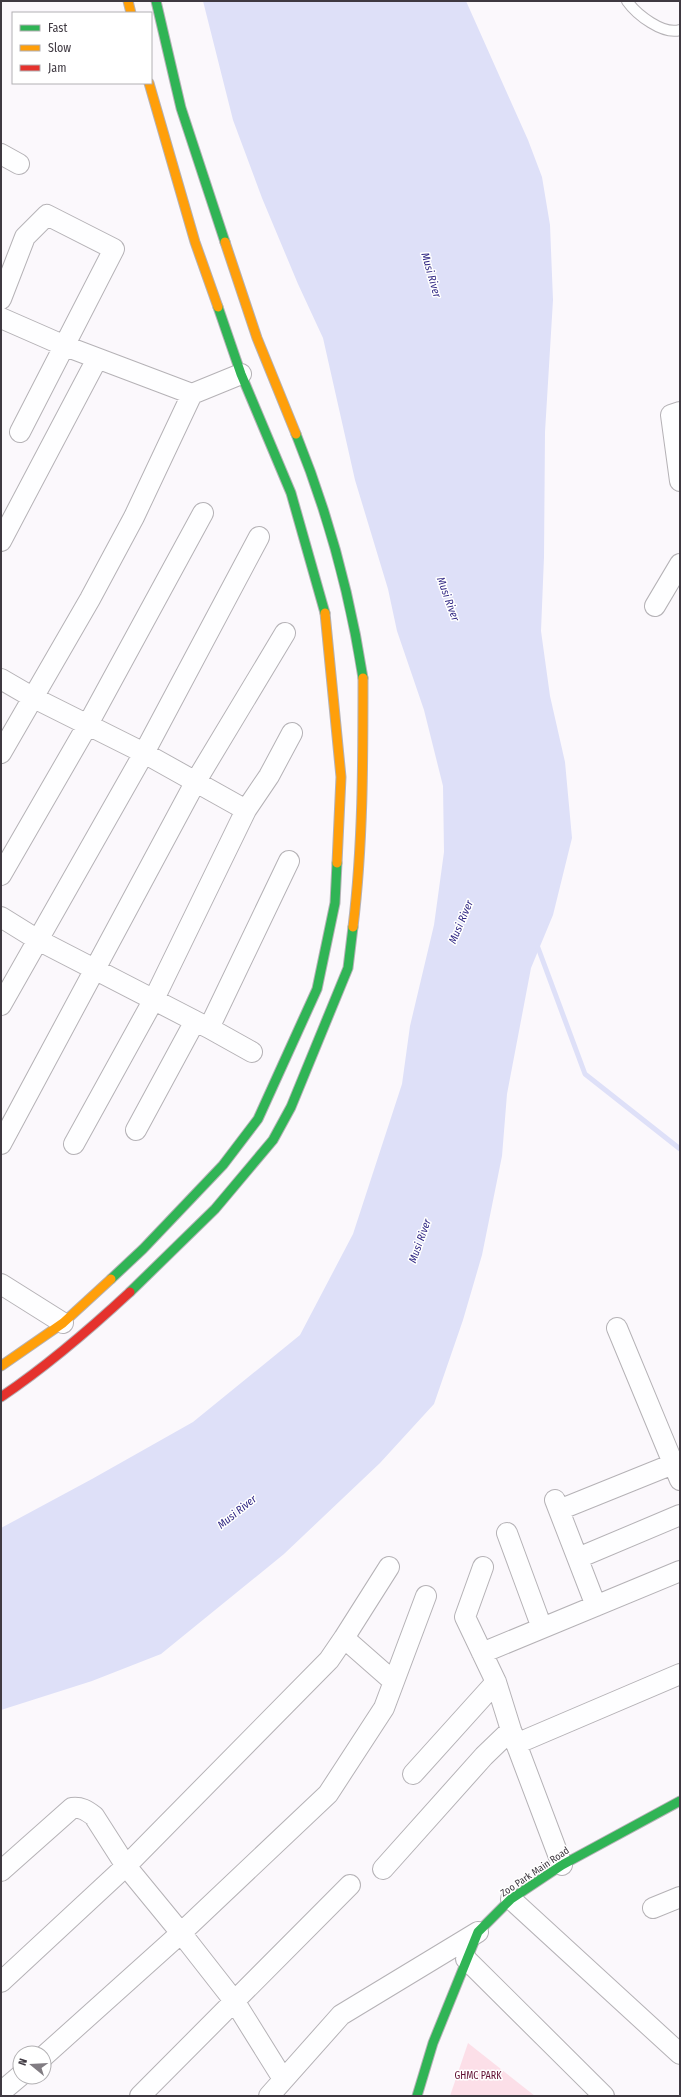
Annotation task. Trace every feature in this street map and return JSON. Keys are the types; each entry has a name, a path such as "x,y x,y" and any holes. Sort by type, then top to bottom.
{"street":[{"path":"128,1 131,12"},
{"path":"1,1397 39,1371 87,1331 158,1266 215,1209 273,1140 291,1107 348,968 358,880 363,764 363,678 350,607 326,518 300,444 234,279 181,108 156,1"},
{"path":"1,1366 63,1323 143,1249 212,1176 258,1119 317,989 335,903 341,777 326,617 291,493 242,374 215,287 195,242 149,84"},
{"path":"1,154 19,164"},
{"path":"1,299 25,237 47,215 114,249 20,432"},
{"path":"1,318 65,346 192,394 242,374"},
{"path":"1,541 97,358"},
{"path":"1,752 90,599 134,517 192,394"},
{"path":"680,412 671,415 680,481"},
{"path":"1,875 87,726 203,512"},
{"path":"1,1005 144,753 259,538"},
{"path":"655,606 680,564"},
{"path":"1,1144 196,781 285,633"},
{"path":"1,679 87,726 144,753 246,810"},
{"path":"74,1144 154,999 246,810 269,776 292,733"},
{"path":"136,1130 202,1025 289,861"},
{"path":"1,917 38,940 154,999 252,1052"},
{"path":"1,1284 63,1323"},
{"path":"596,1606 557,1505 676,1472 618,1328"},
{"path":"578,1558 680,1515"},
{"path":"507,1533 542,1628"},
{"path":"1,1982 126,1866 329,1660 389,1567"},
{"path":"483,1567 465,1617 496,1682 514,1737 562,1865"},
{"path":"482,1653 680,1571"},
{"path":"52,2049 181,1933 328,1794 384,1708 426,1596"},
{"path":"344,1638 393,1681"},
{"path":"383,1869 484,1756 514,1737 680,1674"},
{"path":"412,1774 496,1682"},
{"name":"Zoo Park Main Road","path":"417,2096 433,2043 478,1932 511,1899 562,1865 680,1802"},
{"path":"1,1871 72,1808 80,1807 94,1816 126,1866 235,2002 283,2079"},
{"path":"140,2096 350,1885"},
{"path":"653,1908 680,1898"},
{"path":"511,1899 680,2054"},
{"path":"269,2096 341,2015 478,1932"},
{"path":"466,1959 604,2096"},
{"path":"1,2092 12,2083"}],"lane":[{"path":"628,1 631,7 660,29 674,32 680,30"}],"green space":[{"name":"GHMC PARK","path":"468,2043 535,2096 450,2096"}],"water":[{"name":"Musi River","path":"203,1 466,1 528,140 542,177 550,225 553,300 545,432 544,557 541,631 550,696 565,762 572,838 553,915 531,968 507,1094 502,1156 482,1255 463,1320 434,1404 380,1463 284,1554 161,1654 92,1681 1,1710 1,1528 193,1422 300,1335 353,1234 402,1084 410,1026 434,925 444,852 443,786 424,710 397,631 388,589 355,480 323,338 298,284 262,198 233,120"}],"waterway":[{"path":"537,945 585,1074 680,1149"}],"traffic: fast":[{"path":"156,1 181,108 225,242"},
{"path":"218,307 241,374 291,493 325,613"},
{"path":"296,434 308,464 337,554 352,616 363,678"},
{"path":"111,1279 143,1249 223,1165 258,1119 317,989 335,903 337,863"},
{"path":"130,1292 215,1209 273,1140 291,1107 348,968 353,927"},
{"path":"417,2096 433,2043 478,1932 511,1899 562,1865 680,1801"}],"traffic: slow":[{"path":"128,1 131,12"},
{"path":"149,84 195,242 218,307"},
{"path":"225,242 257,338 296,434"},
{"path":"325,613 341,777 337,863"},
{"path":"353,927 361,834 363,678"},
{"path":"1,1366 63,1323 111,1279"}],"traffic: jam":[{"path":"1,1397 35,1373 67,1347 130,1292"}]}
